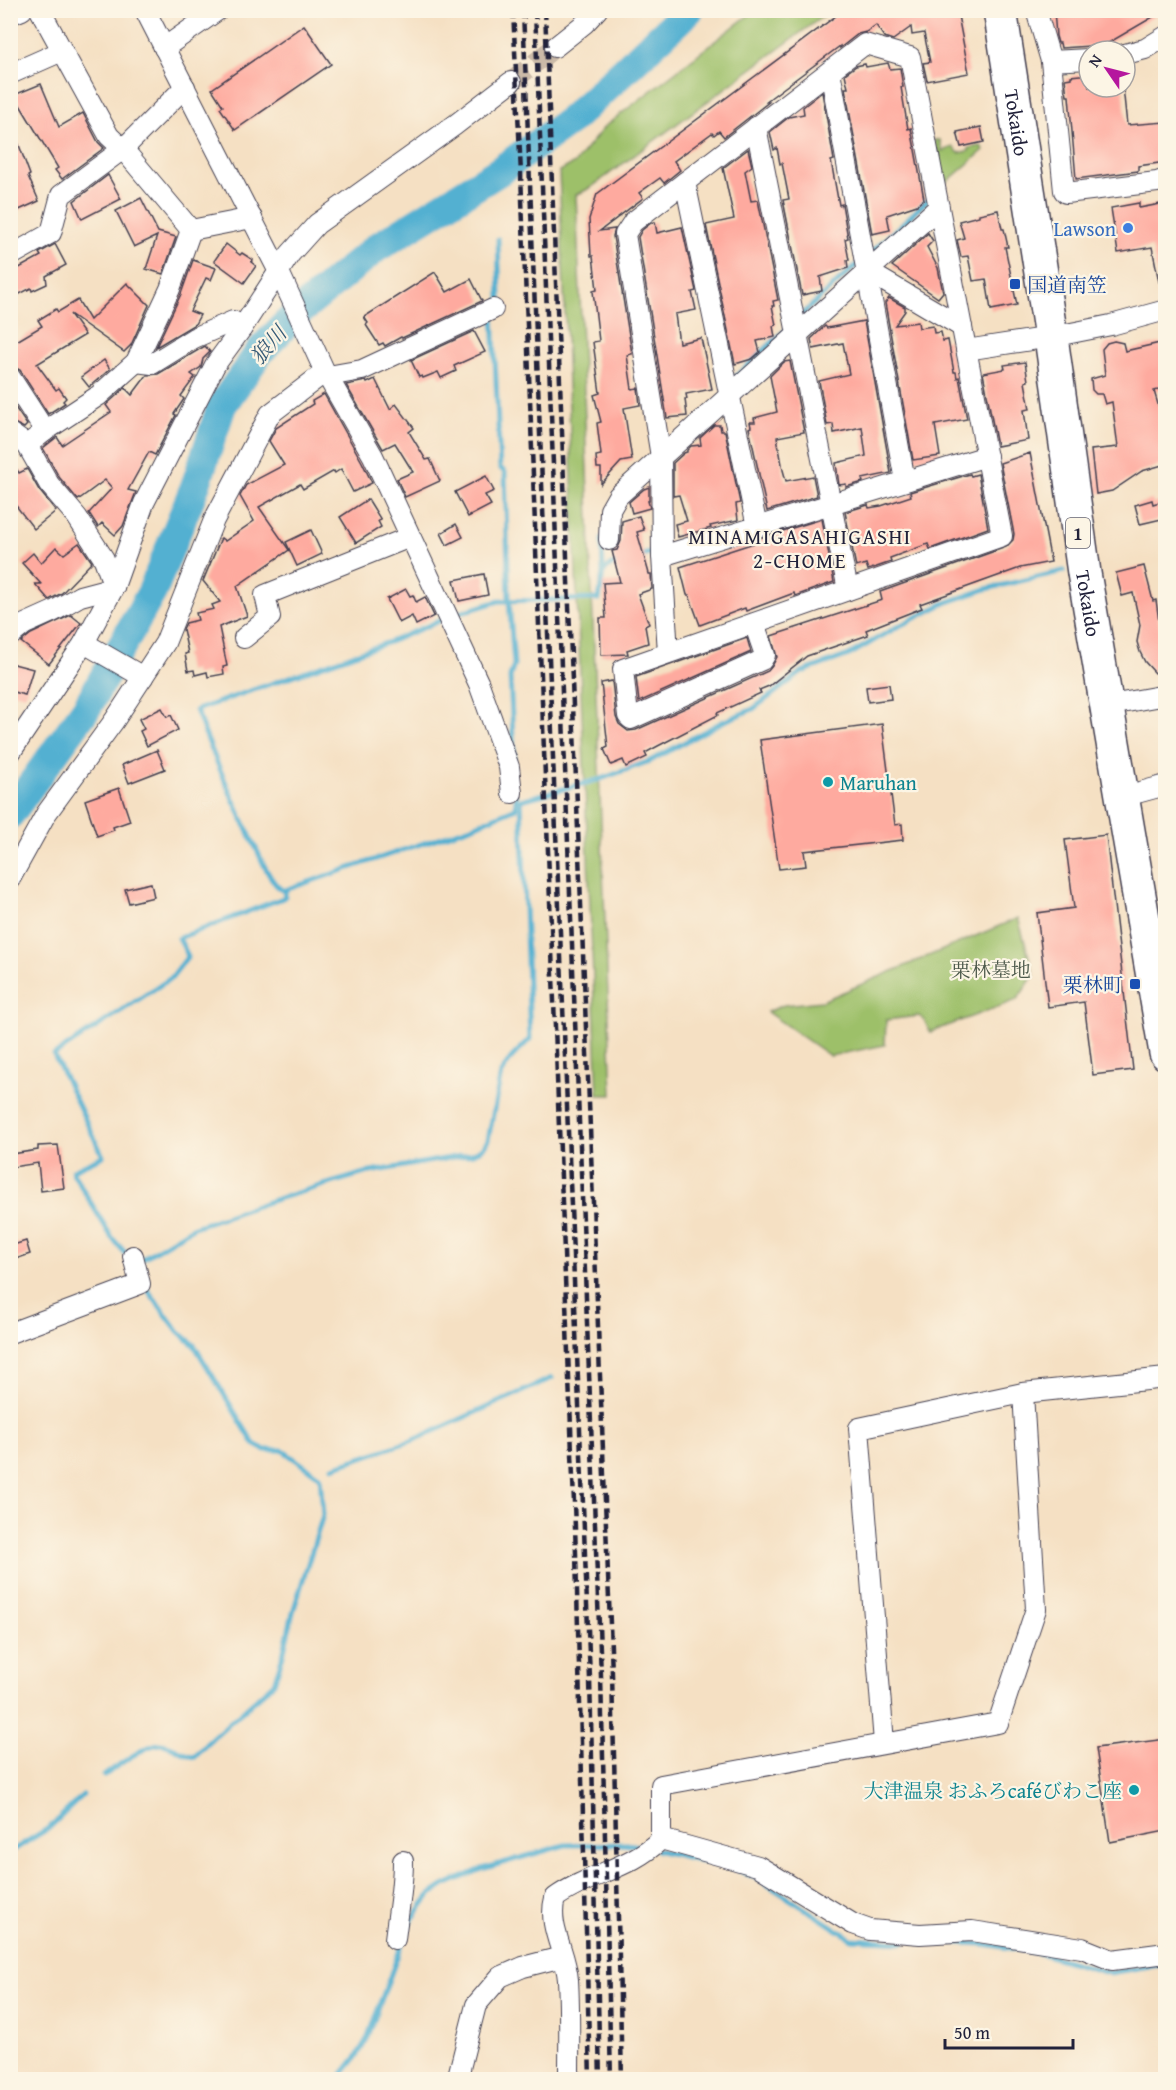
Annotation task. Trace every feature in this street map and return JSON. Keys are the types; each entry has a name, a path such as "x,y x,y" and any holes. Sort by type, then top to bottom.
{"highway":[{"name":"Tokaido","path":"1000,10 1051,337 1084,573 1166,1053"}],"street":[{"path":"10,13 22,10"},
{"path":"40,10 109,136 123,149 191,230"},
{"path":"146,10 279,272 314,349 373,456 479,684 509,767 513,793"},
{"path":"164,48 218,10"},
{"path":"555,47 584,24 597,10"},
{"path":"1036,10 1052,61 1064,191 1066,193 1166,179"},
{"path":"1137,51 1145,49 1166,36"},
{"path":"668,653 662,556 661,457 625,234 633,222 865,44 910,57 1002,536 668,653 623,669 628,716 631,719 762,660 765,655 754,623"},
{"path":"10,74 62,51"},
{"path":"1052,61 1077,60"},
{"path":"830,71 905,481"},
{"path":"10,753 86,644 114,587 144,503 215,365 243,328 290,254 317,224 455,126 511,82"},
{"path":"10,256 51,233 61,195 123,149 184,87"},
{"path":"756,127 848,590"},
{"path":"685,182 757,527"},
{"path":"609,540 610,510 618,496 939,207"},
{"path":"191,230 252,218"},
{"path":"27,446 45,431 98,396 136,362 170,289 191,230"},
{"path":"867,271 962,327"},
{"path":"10,879 46,814 114,721 140,676 165,643 214,520 270,414 327,374 362,370 493,309"},
{"path":"966,350 1111,325 1166,310"},
{"path":"136,362 152,364 194,338 233,321 243,328"},
{"path":"10,377 45,431"},
{"path":"10,433 27,446 49,484 77,517 104,559 114,587"},
{"path":"662,556 987,456"},
{"path":"244,638 270,617 265,595 410,537"},
{"path":"10,636 25,624 80,596 114,587"},
{"path":"86,644 140,676"},
{"path":"1106,706 1166,695"},
{"path":"1122,797 1166,785"},
{"path":"10,1334 140,1284 133,1256"},
{"path":"884,1743 859,1428 1023,1393 1166,1378"},
{"path":"654,1845 661,1785 998,1723 1036,1609 1023,1393"},
{"path":"569,2079 568,1977 555,1932 552,1908 555,1898 575,1885 628,1862 654,1845 758,1866 853,1924 870,1930 920,1934 972,1931 1082,1948 1112,1960 1166,1953"},
{"path":"395,1939 402,1891 403,1861"},
{"path":"457,2079 476,2005 500,1977 523,1967 562,1957"}],"green space":[{"path":"754,11 830,11 590,188 576,195 612,1095 598,1095 559,171 575,163 604,127"},
{"path":"934,140 940,140 942,151 953,147 959,153 981,146 984,150 941,187"},
{"name":"栗林墓地","path":"1018,918 1034,975 1017,1000 930,1032 924,1020 919,1016 886,1020 885,1045 830,1056 767,1012 784,1005 822,1001"}],"building":[{"path":"844,10 957,10 969,73 927,81 923,63 930,62 924,33 912,35 911,27 893,40 884,37 876,25 858,34 840,48 840,46 765,102 770,101 724,137 719,131 714,135 712,133 674,161 680,170 664,183 660,178 639,193 643,198 600,231 615,229 613,236 632,354 627,355 632,389 638,388 640,405 624,408 632,460 621,462 601,484 601,468 597,468 596,456 601,455 597,423 601,422 594,395 600,393 593,342 599,341 593,291 597,290 593,256 591,256 589,219 597,194"},
{"path":"1054,10 1165,10 1115,39 1077,39 1077,47 1061,48 1056,36"},
{"path":"304,25 331,64 235,130 220,108 223,106 212,89"},
{"path":"888,63 890,69 900,68 908,129 911,128 924,199 917,205 887,215 890,230 872,234 845,88 848,88 845,74 856,66 865,64 866,67"},
{"path":"1077,75 1077,99 1124,99 1127,125 1166,122 1166,162 1138,166 1138,171 1076,179 1069,96 1067,96 1065,79"},
{"path":"41,84 59,127 83,113 98,142 104,148 62,179 55,170 58,168 14,95"},
{"path":"822,92 834,160 831,161 848,238 845,239 849,260 847,260 848,268 820,277 822,291 802,295 783,200 789,199 782,163 780,164 777,148 774,150 770,132 789,117 804,114 803,107"},
{"path":"10,126 12,126 30,175 28,176 39,201 10,214"},
{"path":"981,127 984,142 961,147 957,132"},
{"path":"748,149 752,166 745,171 751,201 758,200 778,300 773,301 774,306 772,306 776,325 773,326 775,337 757,341 760,352 752,359 735,364 706,225 734,219 723,168"},
{"path":"108,175 121,199 82,219 74,201"},
{"path":"141,198 158,232 176,237 163,274 146,269 157,236 134,247 116,211"},
{"path":"1139,203 1139,208 1166,203 1166,282 1159,282 1152,247 1118,253 1111,208"},
{"path":"998,210 1008,247 1005,247 1017,305 991,310 986,279 973,281 968,256 961,257 957,240 964,238 959,221"},
{"path":"655,222 657,233 682,227 696,291 692,292 696,310 675,314 679,343 701,338 712,389 686,394 687,416 667,418 638,237 642,230"},
{"path":"928,233 933,241 927,247 938,268 943,292 938,298 892,266"},
{"path":"55,244 66,265 46,276 47,284 32,291 31,288 10,299 10,273 41,256 39,253"},
{"path":"226,244 240,255 242,253 253,260 251,262 256,266 244,283 214,261"},
{"path":"193,260 216,268 211,280 206,278 190,311 200,315 195,324 156,347 181,294"},
{"path":"435,272 447,292 471,279 482,301 385,346 383,343 379,345 366,325 368,323 364,317"},
{"path":"127,283 149,305 131,345 124,352 70,314 85,335 37,364 56,390 59,388 66,398 63,401 65,403 48,414 20,370 10,365 10,345 42,326 38,320 78,300 90,320"},
{"path":"889,298 905,307 905,311 895,325 918,322 919,328 933,326 934,333 941,332 943,341 948,340 954,372 957,378 959,377 967,419 935,425 940,456 913,460 885,303"},
{"path":"864,321 891,473 862,479 863,482 846,487 846,484 839,485 836,463 866,456 862,427 834,433 833,424 827,425 819,381 849,374 843,343 813,349 811,339 825,326 827,328"},
{"path":"474,331 485,352 454,366 456,371 441,378 438,372 423,378 419,377 411,360"},
{"path":"1114,341 1123,343 1125,351 1160,343 1166,368 1166,388 1154,391 1166,431 1166,464 1142,471 1112,491 1096,494 1091,450 1118,447 1112,402 1105,404 1102,394 1096,394 1092,390 1091,379 1105,375 1102,349 1107,343"},
{"path":"205,346 210,352 203,359 201,367 191,374 195,377 181,396 184,399 174,414 176,415 155,455 149,452 128,490 136,492 123,526 115,535 102,523 98,527 89,513 112,488 105,480 78,500 59,477 43,448 57,437 62,445 111,412 106,405 125,388 132,395 147,375 158,374"},
{"path":"104,360 110,369 89,387 81,377"},
{"path":"790,361 804,432 777,437 783,470 786,481 813,476 817,496 767,511 749,428 751,427 750,422 755,422 754,418 777,412 770,376 784,362"},
{"path":"1025,362 1028,381 1025,382 1030,409 1024,410 1028,440 997,446 983,373 1005,369 1004,365"},
{"path":"375,379 390,409 396,404 414,428 409,432 426,460 430,459 440,481 405,497 397,479 413,472 395,443 383,449 346,385 366,381 367,383"},
{"path":"324,394 372,483 353,492 341,469 303,489 300,484 259,507 289,550 237,586 247,616 219,627 227,666 223,667 224,674 208,677 207,672 195,675 194,670 188,671 185,654 188,653 183,629 186,623 198,620 196,613 214,609 212,605 220,602 203,581 221,538 225,541 254,521 240,496 246,485 284,465 269,441 276,428 313,404 312,401"},
{"path":"10,400 27,425 24,428 10,421"},
{"path":"714,425 720,425 721,431 725,431 740,503 736,504 738,520 710,526 711,528 678,537 675,524 687,521 679,495 673,496 673,463 691,446 701,445 700,438"},
{"path":"1030,453 1051,562 1020,568 920,604 922,608 866,630 868,635 807,656 769,686 759,690 761,693 717,713 718,715 645,753 647,757 626,767 623,760 611,765 604,749 608,747 601,683 612,681 616,717 619,724 628,731 636,730 768,671 777,657 771,636 882,600 880,592 1006,547 1013,540 1014,534 1000,463"},
{"path":"10,459 19,473 27,469 39,490 56,511 34,529 10,498"},
{"path":"970,474 971,476 978,474 988,528 930,549 928,544 890,558 891,562 868,570 866,564 856,567 845,512 868,505 869,508 881,506 911,496 910,492"},
{"path":"486,476 494,491 485,495 491,505 468,517 455,492"},
{"path":"649,487 650,508 632,513 629,502"},
{"path":"368,499 381,520 378,521 381,527 356,543 340,517"},
{"path":"1152,500 1153,504 1166,500 1166,518 1140,524 1135,505"},
{"path":"639,516 644,530 637,532 649,574 651,574 652,589 638,594 649,624 645,626 648,643 627,650 628,654 601,655 600,618 606,618 603,583 620,582 612,551 617,550 621,541 622,521"},
{"path":"822,519 834,582 795,596 794,593 746,611 745,608 700,625 689,595 687,595 680,567 754,543 753,540"},
{"path":"456,524 463,537 447,545 441,533"},
{"path":"311,530 322,554 297,566 286,542"},
{"path":"79,543 92,562 62,593 49,600 35,584 41,584 22,563 33,553 41,563 56,547 64,554"},
{"path":"1144,566 1153,601 1156,600 1166,672 1155,673 1145,662 1137,642 1140,625 1133,593 1122,596 1116,573"},
{"path":"484,574 488,595 459,601 454,580"},
{"path":"406,589 410,596 413,595 416,602 425,597 434,616 416,625 412,616 399,623 387,599"},
{"path":"71,615 81,623 49,664 21,642 31,634"},
{"path":"747,638 751,652 639,702 636,677"},
{"path":"10,663 33,669 25,695 10,691"},
{"path":"889,684 891,699 868,702 866,687"},
{"path":"162,708 167,717 171,715 178,730 147,746 140,731 144,729 139,719"},
{"name":"Maruhan","path":"882,724 895,825 902,824 903,840 804,851 806,866 779,869 760,740"},
{"path":"157,750 165,769 129,783 122,765"},
{"path":"119,788 130,821 97,836 85,800"},
{"path":"1106,835 1133,1070 1093,1075 1084,1002 1048,1007 1037,913 1074,908 1065,840"},
{"path":"151,883 154,897 129,903 125,889"},
{"path":"58,1145 64,1188 41,1191 38,1163 13,1167 12,1154 38,1150 38,1146"},
{"path":"26,1241 30,1254 10,1261 10,1246"},
{"name":"大津温泉 おふろcaféびわこ座","path":"1166,1739 1166,1831 1110,1842 1096,1748"}],"waterway":[{"name":"狼川","path":"10,814 86,709 152,592 196,484 222,405 261,350 295,315 376,248 498,172 571,120 689,10"},
{"path":"868,255 929,199"},
{"path":"497,306 500,298 498,239"},
{"path":"799,317 861,261"},
{"path":"493,314 500,468 505,472 509,600 514,665 510,677 514,757"},
{"path":"731,381 790,326"},
{"path":"283,891 274,882 263,863 196,710 392,641 453,615 499,601 599,599 603,572 602,539"},
{"path":"637,557 657,551"},
{"path":"603,572 611,565 620,562"},
{"path":"140,1260 194,1227 280,1198 365,1173 472,1154 483,1148 488,1140 501,1073 512,1057 530,1039 521,800 601,779 650,761 722,722 753,709 802,672 849,655 945,603 986,589 1064,571"},
{"path":"128,1256 112,1238 73,1173 73,1170 103,1156 54,1055 171,978 188,956 179,938 283,898 285,890 471,827 516,808 516,796"},
{"path":"144,1285 178,1331 194,1345 254,1444 265,1450 282,1450 319,1476"},
{"path":"333,1467 414,1440 552,1378"},
{"path":"104,1776 132,1756 155,1745 166,1745 195,1757 208,1742 274,1683 323,1515 320,1476"},
{"path":"10,1852 49,1828 83,1795"},
{"path":"338,2080 367,2039 410,1922 430,1895 445,1885 482,1869 565,1845 629,1844 642,1847"},
{"path":"657,1850 736,1869 760,1880 852,1939 904,1942"},
{"path":"941,1942 985,1944 1039,1953 1109,1973 1166,1963"}],"tunnel":[{"path":"511,82 555,47"}],"railway":[{"path":"513,10 576,1553 590,2080"},
{"path":"523,10 590,1679 600,2080"},
{"path":"535,10 601,1676 611,2080"},
{"path":"545,10 612,1674 622,2080"}],"place":[{"name":"Lawson","path":"1128,228"},
{"name":"国道南笠","path":"1015,284"},
{"name":"Maruhan","path":"828,782"},
{"name":"栗林町","path":"1135,984"},
{"name":"大津温泉 おふろcaféびわこ座","path":"1134,1790"}],"district":[{"name":"MINAMIGASAHIGASHI 2-CHOME","path":"800,548"}]}
